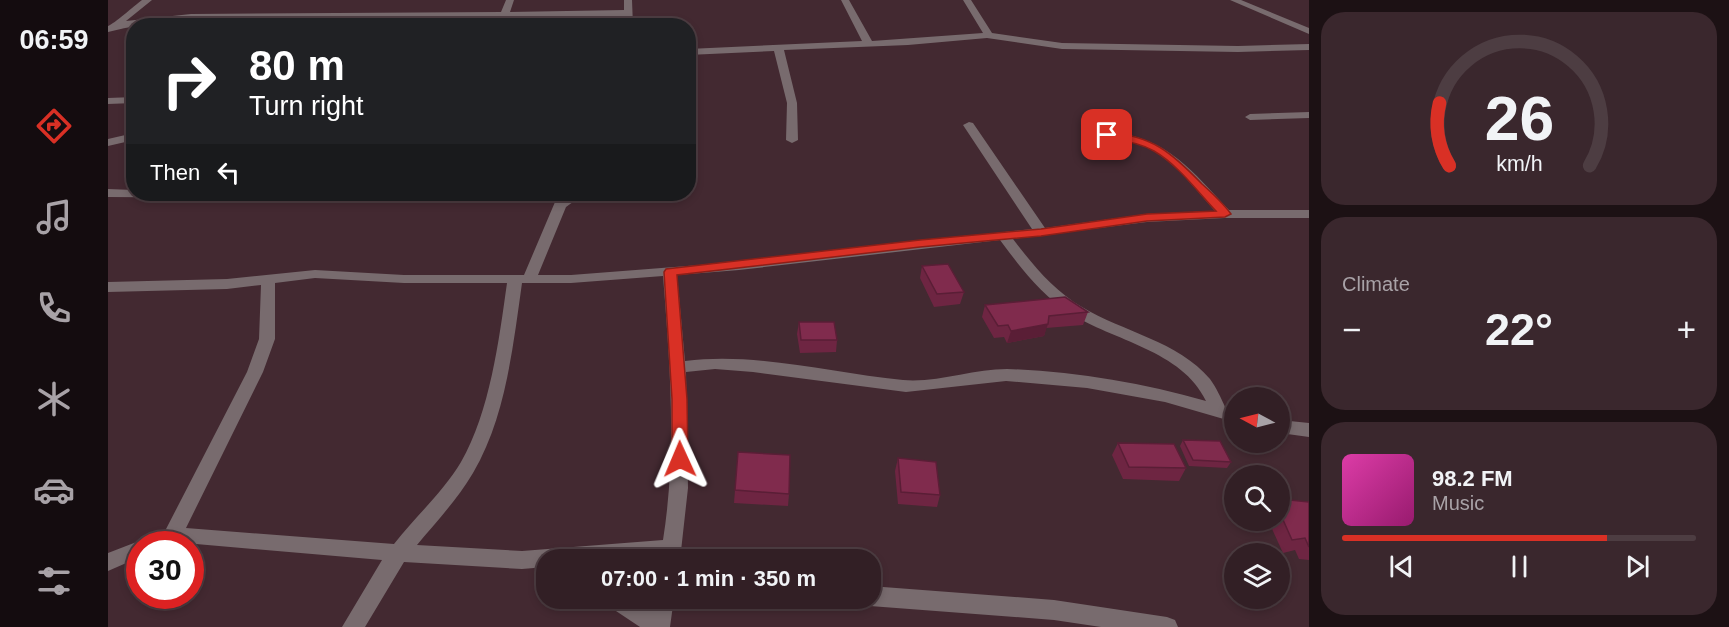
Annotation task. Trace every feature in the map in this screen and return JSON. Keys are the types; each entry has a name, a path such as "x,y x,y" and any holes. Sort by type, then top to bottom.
{"street":[{"path":"118,25 126,15 148,0"},
{"path":"505,15 510,0"},
{"path":"628,0 629,18"},
{"path":"845,0 868,43"},
{"path":"967,0 988,32 987,35"},
{"path":"1234,0 1309,31"},
{"path":"202,18 629,13"},
{"path":"108,29 126,24"},
{"path":"696,52 987,35 1062,46 1226,49 1309,47"},
{"path":"778,47 792,103 792,140"},
{"path":"108,101 126,100"},
{"path":"1250,117 1309,115"},
{"path":"969,125 1041,232"},
{"path":"1090,134 1124,136 1156,148 1170,158 1225,214"},
{"path":"108,142 126,138"},
{"path":"108,193 126,193"},
{"path":"352,627 399,554 445,500 474,453 493,398 522,279 560,204 565,201"},
{"path":"108,287 227,284 315,274 394,279 522,279 670,272 920,244 1005,237 1147,218 1225,214 1309,214"},
{"path":"1005,237 1032,274 1072,308 1111,330 1174,357 1193,371 1224,410"},
{"path":"670,272 680,459 671,549"},
{"path":"174,531 255,372 267,339 268,279"},
{"path":"676,368 715,363 734,364 906,386 968,378 1018,376 1087,382 1165,396 1224,413"},
{"path":"1290,428 1309,430"},
{"path":"204,537 399,554 536,559"},
{"path":"108,562 126,554"},
{"path":"522,560 536,565"},
{"path":"881,597 1054,610 1167,627"},
{"path":"631,609 659,627 662,609"}],"building":[{"path":"948,264 964,292 937,294 922,266"},
{"path":"1065,297 1088,312 1049,316 1048,324 1011,331 1008,325 998,326 985,305"},
{"path":"799,322 834,322 837,340 801,340"},
{"path":"1183,440 1220,441 1224,453 1226,453 1231,462 1193,460"},
{"path":"1118,443 1174,444 1186,468 1129,467"},
{"path":"738,452 790,455 789,494 735,490"},
{"path":"898,458 936,462 940,495 901,492"},
{"path":"1290,500 1309,502 1309,547 1305,538 1292,540 1288,531 1290,531"}],"route":[{"path":"680,459 679,399 670,272 920,244 1005,237 1116,221 1225,214 1170,158 1156,148 1124,136 1107,135"}]}
